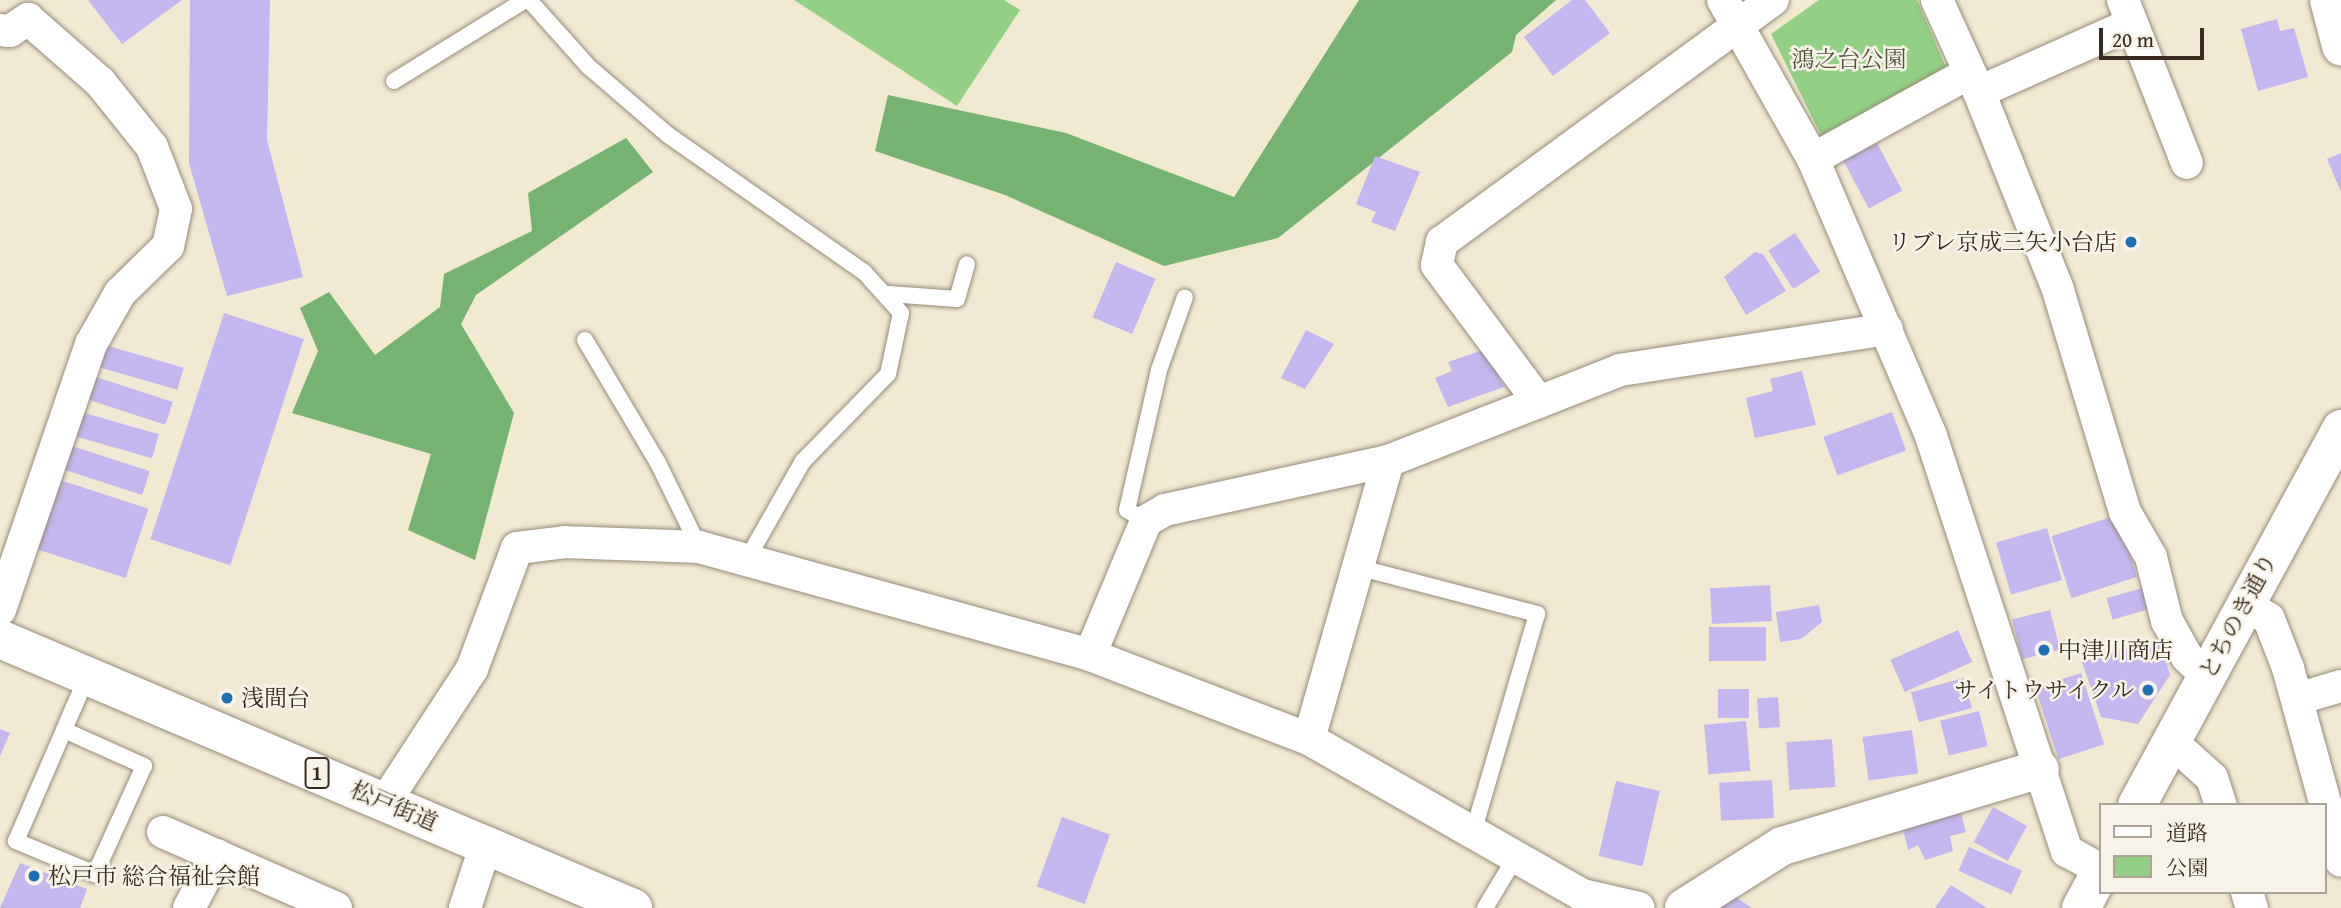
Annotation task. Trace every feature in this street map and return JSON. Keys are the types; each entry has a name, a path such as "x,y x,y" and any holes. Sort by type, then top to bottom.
{"street":[{"path":"1539,402 1437,265 1442,242 1731,12 1773,0"},
{"path":"1937,0 1974,83 2058,290 2125,512 2151,557 2168,621 2187,657 2207,675"},
{"path":"2329,0 2341,46"},
{"path":"1731,12 1813,159 1887,329 1964,531 2067,851 2100,869"},
{"path":"1813,159 2127,12 2187,163"},
{"path":"0,30 10,31 28,19 100,82 152,147 176,209 168,246 120,293 91,344 0,610"},
{"path":"1090,655 1146,522 1165,510 1388,461 1620,370 1887,329"},
{"name":"とちのき通り","path":"2138,803 2341,429"},
{"path":"1309,739 1361,568 1388,461"},
{"path":"385,802 472,669 517,548 565,542 699,547 1090,655 1309,739 1474,829 1583,895 1639,908"},
{"path":"2245,604 2269,619 2297,699 2325,803"},
{"name":"松戸街道","path":"0,639 634,908"},
{"path":"2297,699 2341,686"},
{"path":"2171,741 2213,778 2220,803"},
{"path":"1684,908 1782,846 2040,769"},
{"path":"2327,809 2341,861"},
{"path":"163,832 335,908"},
{"path":"465,908 486,845"},
{"path":"189,908 217,855"},
{"path":"2081,908 2100,872"}],"lane":[{"path":"394,81 527,0 589,67 668,135 889,294 901,313 901,329 888,374 803,461 747,559"},
{"path":"889,294 957,299 967,264"},
{"path":"1146,522 1127,510 1159,370 1185,297"},
{"path":"585,340 658,463 699,547"},
{"path":"1361,568 1538,614 1474,829"},
{"path":"64,730 144,766 95,874 16,841 64,730 87,677"},
{"path":"1485,908 1517,855"}],"green space":[{"path":"794,0 1004,0 1020,10 957,106"},
{"path":"1359,0 1556,0 1516,35 1512,52 1278,238 1164,266 1005,195 875,151 888,95 1066,133 1234,197"},
{"name":"鴻之台公園","path":"1819,0 1917,0 1948,72 1823,139 1771,34"},
{"path":"626,138 653,172 476,295 461,324 514,413 475,560 408,530 431,454 292,413 318,351 300,308 329,292 375,355 440,307 444,274 532,231 528,193"}],"building":[{"path":"88,0 182,0 122,44"},
{"path":"190,0 270,0 267,140 303,277 227,296 189,163"},
{"path":"1572,0 1585,0 1610,33 1553,76 1524,37"},
{"path":"2277,19 2280,31 2294,28 2308,77 2258,91 2241,29"},
{"path":"1877,143 1902,191 1869,209 1843,161"},
{"path":"2341,153 2341,192 2327,159"},
{"path":"1375,156 1420,172 1395,231 1371,222 1376,212 1356,204"},
{"path":"1795,233 1820,272 1793,289 1768,250"},
{"path":"1755,252 1763,254 1786,291 1746,315 1724,277"},
{"path":"1116,262 1156,279 1132,334 1093,317"},
{"path":"224,313 304,339 230,565 150,539"},
{"path":"1306,330 1334,344 1305,389 1281,378"},
{"path":"101,344 184,368 177,390 95,366"},
{"path":"1486,349 1504,387 1448,407 1435,378 1452,371 1448,362"},
{"path":"1802,371 1816,425 1755,438 1746,398 1773,391 1770,379"},
{"path":"90,375 173,402 165,425 83,398"},
{"path":"81,412 159,434 152,458 74,436"},
{"path":"1892,412 1906,451 1837,475 1823,437"},
{"path":"69,445 150,471 142,495 61,469"},
{"path":"57,479 148,509 126,578 34,548"},
{"path":"2117,515 2137,577 2071,598 2051,536"},
{"path":"2047,528 2062,580 2011,595 1996,543"},
{"path":"1770,585 1772,621 1712,624 1710,588"},
{"path":"2146,587 2152,608 2113,619 2107,598"},
{"path":"1819,605 1822,622 1801,639 1780,642 1776,612"},
{"path":"2050,610 2060,650 2022,659 2012,619"},
{"path":"1709,627 1766,627 1766,661 1709,661"},
{"path":"1958,630 1972,662 1905,692 1890,660"},
{"path":"2160,640 2170,675 2138,724 2101,717 2082,662"},
{"path":"2081,673 2104,744 2059,759 2035,688"},
{"path":"1964,678 1972,708 1919,722 1911,692"},
{"path":"1718,689 1749,689 1749,718 1718,718"},
{"path":"1778,697 1780,727 1759,728 1757,698"},
{"path":"1979,711 1988,746 1949,756 1940,721"},
{"path":"1746,721 1750,771 1709,774 1704,725"},
{"path":"0,729 10,733 0,756"},
{"path":"1912,730 1918,774 1869,781 1862,737"},
{"path":"1832,739 1835,787 1789,790 1786,742"},
{"path":"1772,780 1774,818 1721,821 1719,783"},
{"path":"1616,781 1660,791 1643,866 1599,856"},
{"path":"1993,807 2027,826 2008,861 1974,842"},
{"path":"1960,810 1966,832 1950,836 1953,851 1925,860 1918,845 1908,850 1902,825"},
{"path":"1062,817 1110,834 1085,904 1037,887"},
{"path":"1969,847 2022,871 2011,894 1958,871"},
{"name":"松戸市 総合福祉会館","path":"20,863 87,889 80,908 0,908"},
{"path":"1951,885 1987,908 1935,908"},
{"path":"1722,888 1752,908 1709,908"}],"place":[{"name":"リブレ京成三矢小台店","path":"2131,242"},
{"name":"中津川商店","path":"2044,650"},
{"name":"サイトウサイクル","path":"2148,690"},
{"name":"浅間台","path":"227,698"},
{"name":"松戸市 総合福祉会館","path":"34,876"}]}
